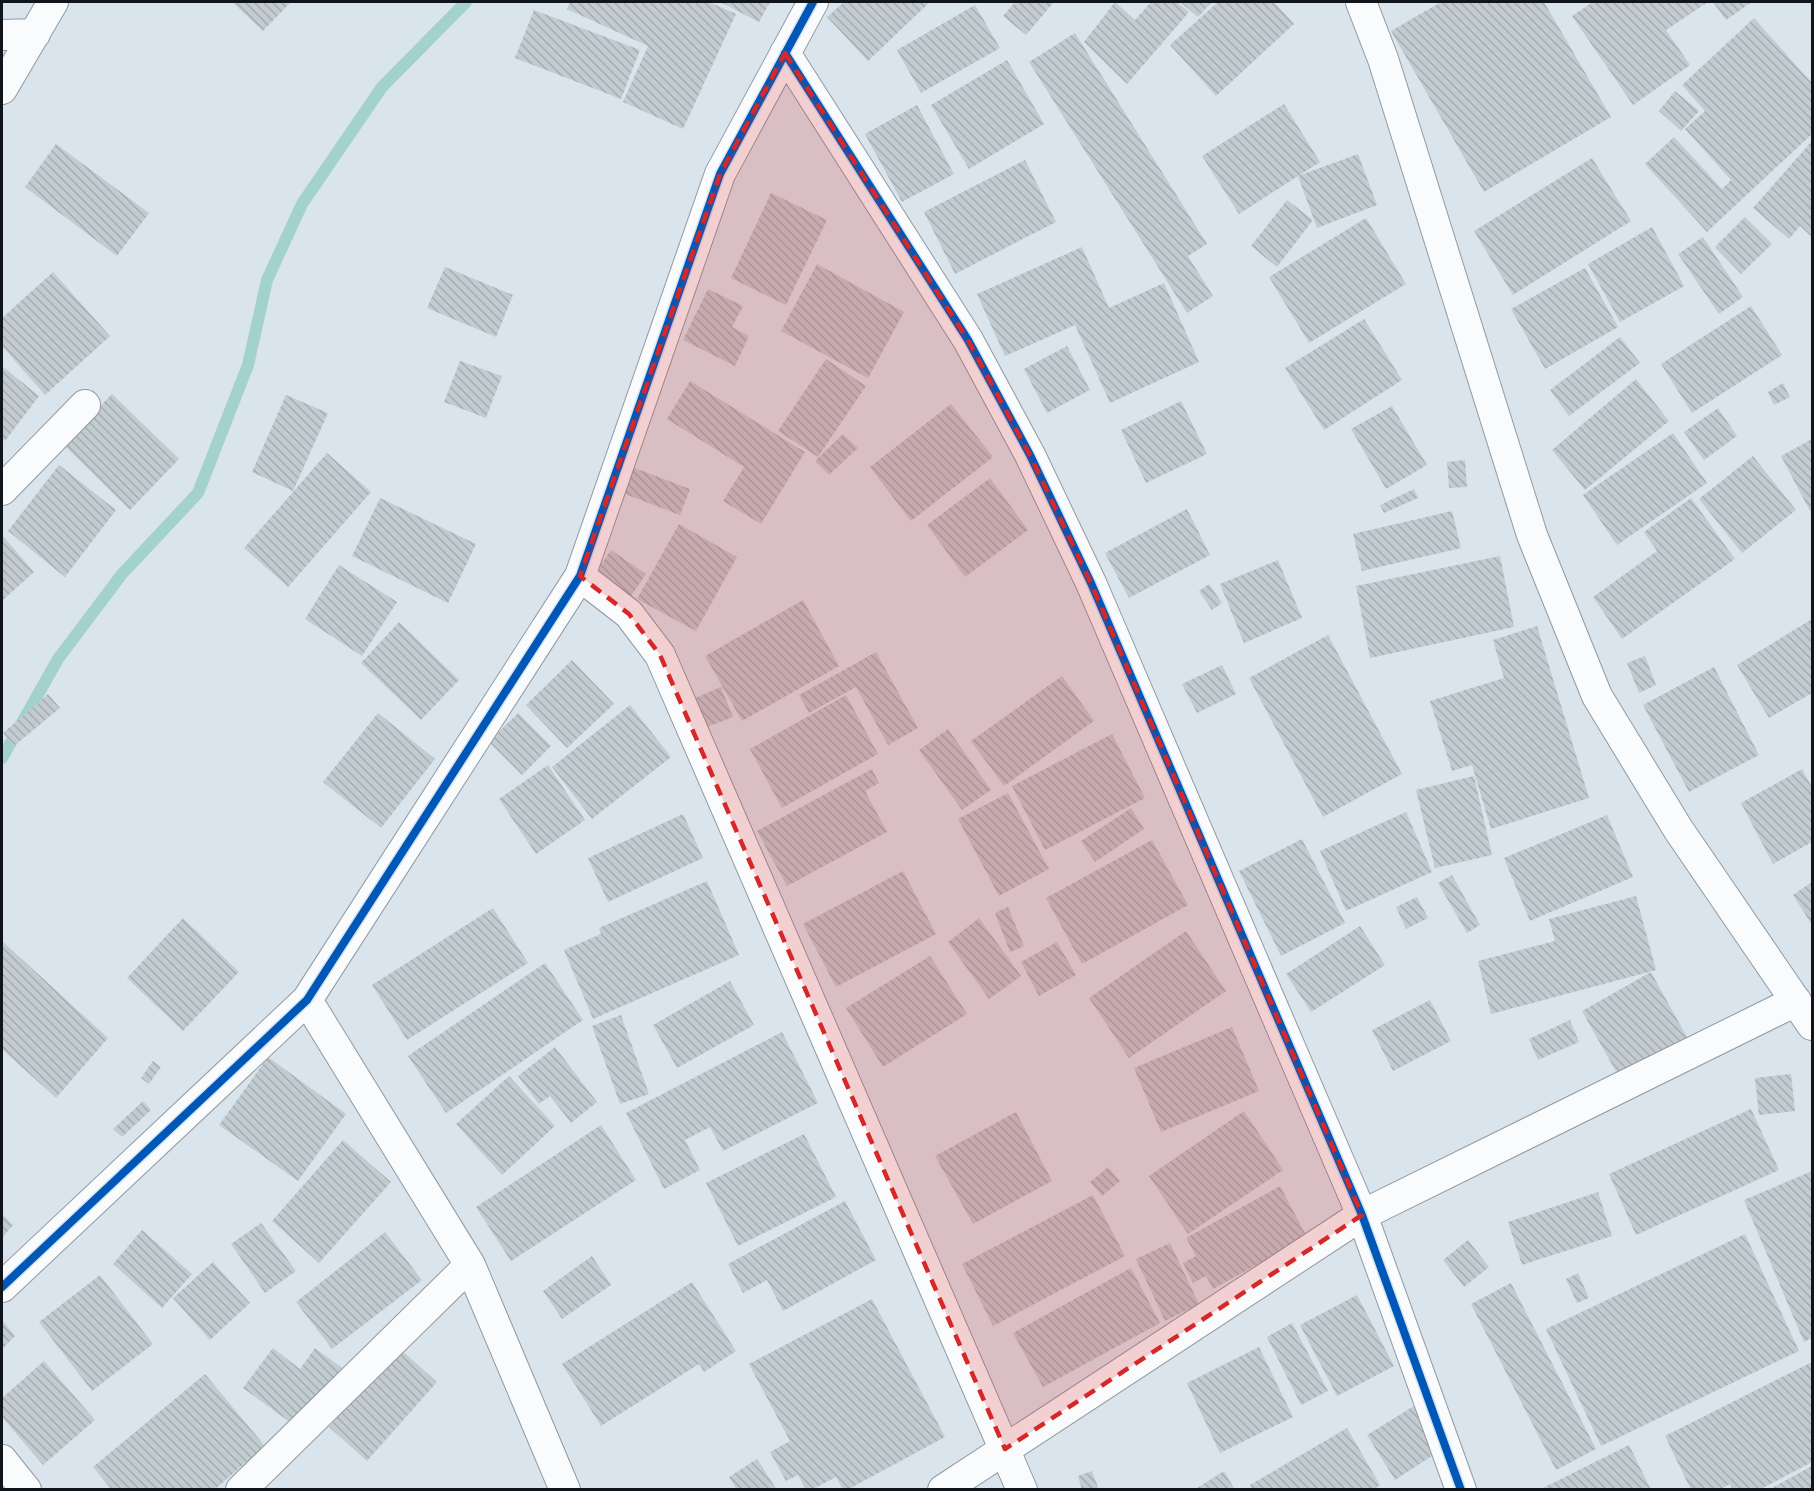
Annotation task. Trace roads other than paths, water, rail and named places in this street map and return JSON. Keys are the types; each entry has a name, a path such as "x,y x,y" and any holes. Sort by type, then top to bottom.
{"street":[{"path":"2,89 53,2"},
{"path":"2,1287 307,1000 580,576 720,174 813,2"},
{"path":"943,1490 1362,1215 1804,1013 1678,829 1597,696 1532,535 1383,59 1361,2"},
{"path":"2,35 35,34"},
{"path":"785,53 968,340 1030,455 1091,583 1362,1215 1461,1490"},
{"path":"2,490 85,405"},
{"path":"580,576 629,614 660,655 1022,1490"},
{"path":"307,1000 470,1265 564,1490"},
{"path":"241,1490 470,1265"},
{"path":"2,1460 26,1490"}],"waterway":[{"path":"2,758 58,659 122,574 198,493 248,365 267,280 302,204 382,87 466,2"}]}
